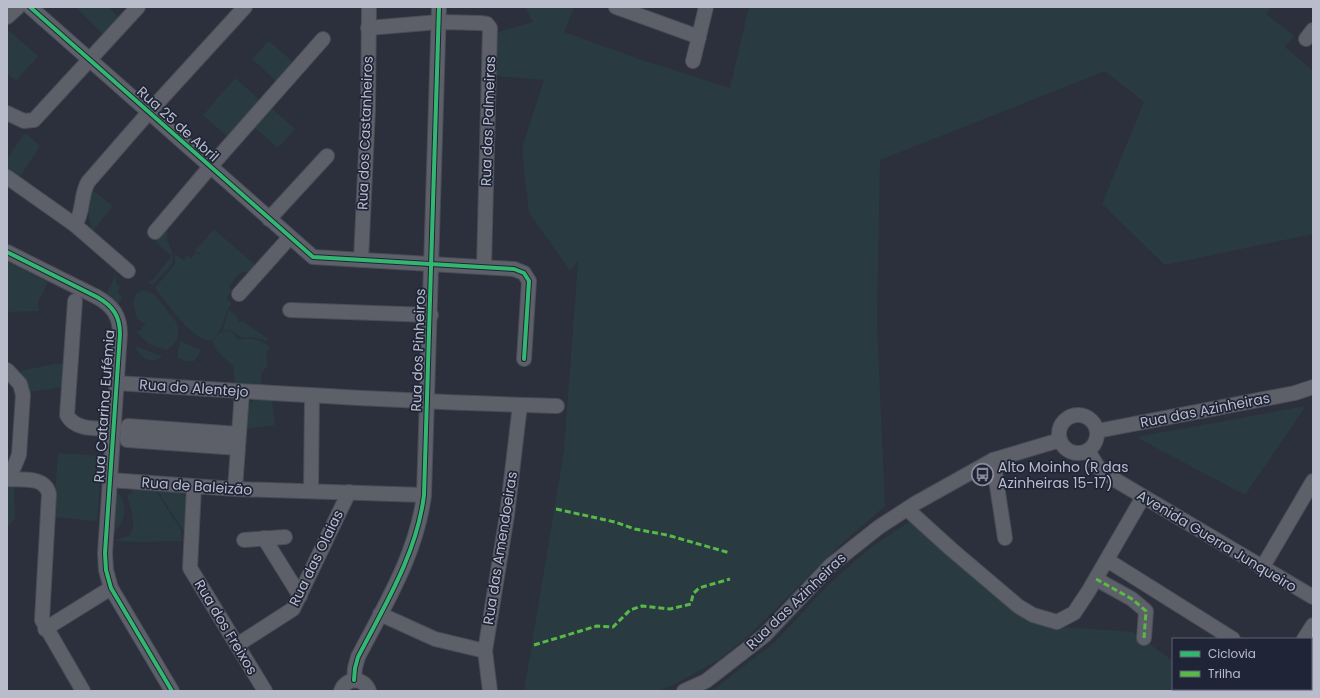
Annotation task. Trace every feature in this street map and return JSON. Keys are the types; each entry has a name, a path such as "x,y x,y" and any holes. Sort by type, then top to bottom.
{"street":[{"path":"7,17 18,7"},
{"name":"Rua 25 de Abril","path":"30,7 290,238 314,257 361,260"},
{"path":"7,113 24,121 34,120 138,7"},
{"path":"75,226 81,213 84,193 88,182 149,112 245,7"},
{"name":"Rua dos Castanheiros","path":"361,260 368,109 369,7"},
{"name":"Rua dos Pinheiros","path":"354,680 358,657 412,546 420,521 424,495 431,315 439,7"},
{"path":"618,7 699,36"},
{"path":"693,61 706,7"},
{"path":"368,28 439,22"},
{"name":"Rua das Palmeiras","path":"439,22 481,23 489,26 491,30 484,267"},
{"path":"155,232 210,166 323,39"},
{"path":"269,219 327,156"},
{"path":"7,178 75,226 128,271"},
{"path":"239,294 290,238"},
{"name":"Rua Catarina Eufémia","path":"7,252 97,297 114,310 120,326 105,561 109,583"},
{"path":"361,260 517,269 524,273 528,279 524,359"},
{"path":"75,301 67,415 70,422 76,426 114,429"},
{"path":"290,310 431,315"},
{"path":"7,370 20,384 23,396 19,455 14,467 7,475"},
{"name":"Rua do Alentejo","path":"117,383 271,394 428,402 557,406"},
{"name":"Rua das Azinheiras","path":"1097,431 1295,393 1313,387"},
{"path":"235,490 242,392"},
{"path":"311,491 312,396"},
{"name":"Rua das Amendoeiras","path":"490,691 485,651 507,515 520,405"},
{"path":"1077,415 1090,419 1097,431 1095,442 1088,451 1074,453 1068,451 1060,440 1060,426 1070,417 1077,415"},
{"path":"238,448 127,440 128,426 239,434"},
{"name":"Rua das Azinheiras","path":"684,691 706,681 765,635 831,565 866,537 907,509 993,460 1060,440"},
{"name":"Avenida Guerra Junqueiro","path":"1088,451 1098,467 1143,497 1313,597"},
{"path":"993,460 1005,538"},
{"path":"7,479 33,480 42,483 47,487 49,494 41,614 45,629 83,691"},
{"name":"Rua de Baleizão","path":"110,480 235,490 424,495"},
{"path":"1262,568 1313,481"},
{"name":"Rua dos Freixos","path":"194,487 189,562 193,573 265,691"},
{"name":"Rua das Olaias","path":"237,645 293,609 349,492"},
{"path":"907,509 1018,606 1033,616 1057,622 1074,613 1096,579 1143,497"},
{"path":"244,540 285,536"},
{"path":"264,538 300,596"},
{"path":"1107,560 1231,638"},
{"path":"1096,579 1132,599 1146,611 1144,638"},
{"path":"45,629 109,583 166,689"},
{"path":"380,614 435,639 485,651"},
{"path":"1305,638 1313,625"},
{"path":"341,691 347,683 354,680 364,683 369,691"}],"shaded area":[{"path":"79,7 108,7 119,18 104,35 77,9"},
{"path":"525,7 574,7 564,32 636,58 730,88 749,7 1272,7 1266,14 1294,36 1285,47 1313,71 1313,234 1165,265 1102,204 1144,102 1105,71 880,160 877,322 885,506 840,545 748,636 720,659 677,683 658,691 524,691 564,450 578,261 570,271 529,212 522,153 523,145 544,80 494,76 498,32 533,22"},
{"path":"7,29 38,56 16,81 7,74"},
{"path":"269,41 293,62 276,81 252,59"},
{"path":"235,78 260,100 228,137 203,115"},
{"path":"270,107 295,129 278,148 253,126"},
{"path":"25,133 40,146 19,178 7,170 7,159"},
{"path":"91,189 113,206 92,232 88,211"},
{"path":"167,229 167,240 173,254 172,264 153,285 149,283 149,279 152,281 172,256 155,242"},
{"path":"214,229 255,265 248,273 244,271 239,274 231,283 229,288 232,291 226,298 232,304 227,312 220,331 211,341 203,339 187,328 155,288 175,264 175,254 184,261 187,255 191,259 195,254 199,254 200,252 196,253 195,251"},
{"path":"7,261 48,282 38,302 39,311 7,312"},
{"path":"113,270 116,275 116,284 120,286 118,292 121,296 121,300 118,304 106,295 115,276"},
{"path":"143,290 151,293 157,298 178,326 177,339 170,348 166,350 149,344 136,332 143,329 141,327 146,325 137,319 133,303 136,294"},
{"path":"229,309 238,318 238,323 243,321 267,338 268,341 251,337 242,338 231,330 222,332"},
{"path":"230,331 239,340 248,338 256,339 270,347 266,354 268,365 261,374 261,388 240,387 235,381 233,366 217,351 212,341 220,333"},
{"path":"181,341 200,349 199,355 194,361 185,361 178,358 178,349"},
{"path":"135,346 162,356 155,360 147,359 139,354"},
{"path":"55,364 64,364 62,387 30,392 27,381 20,371"},
{"path":"254,400 272,401 275,425 247,429 248,406"},
{"path":"1306,406 1245,495 1136,437"},
{"path":"58,453 102,456 97,521 53,517"},
{"path":"7,485 14,485 15,519 7,528"},
{"path":"133,487 155,490 181,530 182,541 114,541 130,535 132,531 133,521 127,495 132,494"},
{"path":"157,490 175,490 182,493 188,500 186,532 183,530"},
{"path":"118,492 123,502 124,514 121,524 112,532 115,498"},
{"path":"909,522 1052,626 1133,632 1172,660 1172,690 1214,691 709,691 717,687 775,642 828,585 870,548"}],"marked path":[{"path":"556,509 615,522 635,529 667,535 730,553"},
{"path":"534,645 597,626 613,627 630,610 642,606 670,609 691,604 693,594 699,588 730,579"},
{"path":"1096,579 1132,599 1146,611 1144,638"}],"cycle path":[{"path":"30,7 313,257 514,269 524,273 529,281 524,359"},
{"path":"354,680 358,657 389,598 415,537 424,495 439,7"},
{"path":"7,252 103,300 114,312 119,322 120,334 105,553 106,570 111,588 172,691"}],"place":[{"name":"Alto Moinho (R das Azinheiras 15-17)","path":"982,475"}]}
